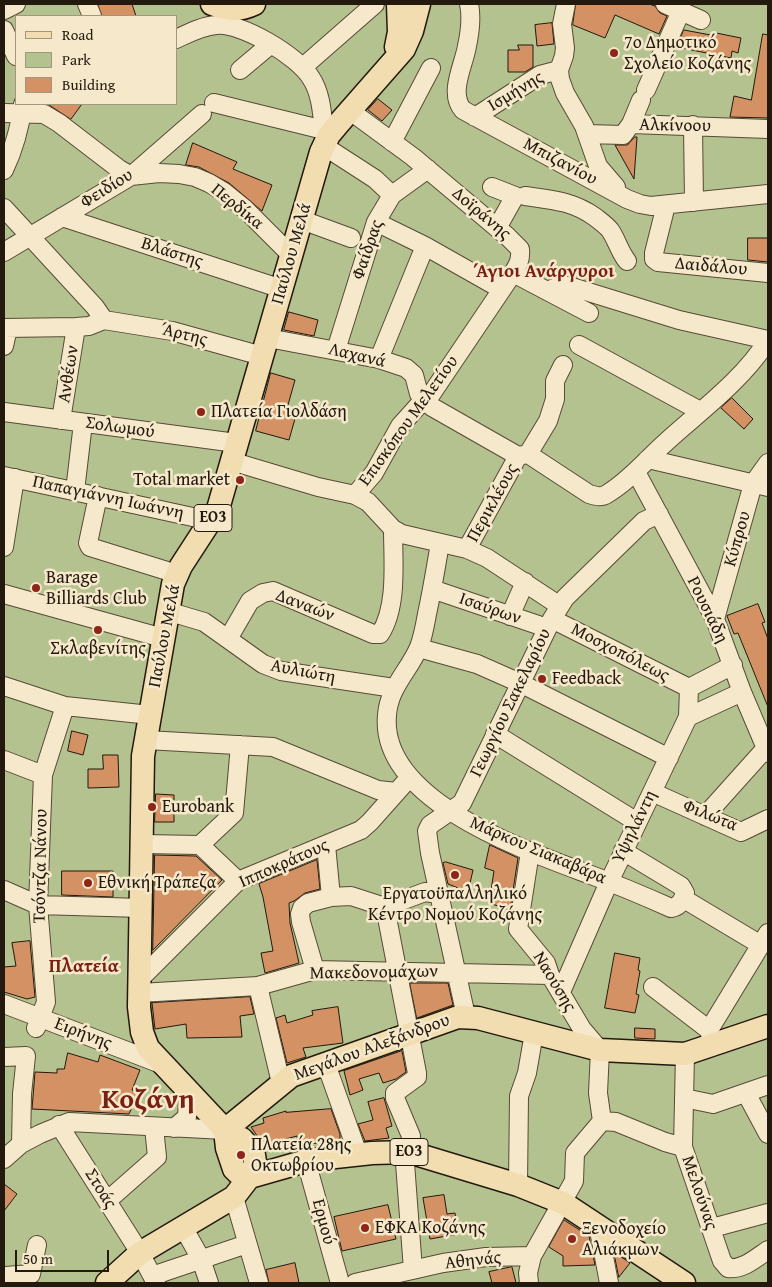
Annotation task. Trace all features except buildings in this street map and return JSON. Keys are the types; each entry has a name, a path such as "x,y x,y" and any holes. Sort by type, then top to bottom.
{"main road":[{"path":"212,4 229,9 254,4"},
{"name":"Παύλου Μελά","path":"386,68 398,42 398,4"},
{"name":"Παύλου Μελά","path":"225,1130 148,1048 140,1020 142,771 170,592 177,574 211,521 220,501 326,137 407,44 418,4"},
{"name":"Μεγάλου Αλεξάνδρου","path":"225,1130 281,1083 296,1074 458,1017 466,1016 600,1050 685,1054 711,1037 768,1026"},
{"path":"107,1283 140,1253 234,1197 242,1173 227,1148 225,1130"},
{"name":"ΕΟ3","path":"242,1173 358,1154 409,1152 518,1185 563,1203 684,1283"}],"street":[{"path":"4,10 16,4"},
{"path":"303,67 376,4"},
{"name":"Μπιζανίου","path":"469,4 470,22 467,46 458,82 459,105 463,110 627,199 640,204 666,205 768,194"},
{"path":"566,4 562,24 565,48 559,70 565,93 587,134 598,166 603,174 627,199"},
{"path":"631,124 644,95 673,7 701,20"},
{"path":"178,38 200,28 218,24 243,31 292,56 312,79 317,92 326,137 392,195"},
{"path":"4,30 15,54"},
{"path":"240,70 271,44"},
{"path":"392,142 431,68"},
{"name":"Ισμήνης","path":"475,117 540,75 559,70"},
{"path":"4,170 14,146 22,108"},
{"path":"4,113 22,108 43,109 119,169 131,176"},
{"name":"Φειδίου","path":"4,252 131,176 208,109 326,137"},
{"name":"Δοϊράνης","path":"349,110 428,169 520,249 520,261 513,273"},
{"name":"Αλκίνοου","path":"587,134 623,134 631,124 768,129"},
{"path":"693,125 694,202"},
{"name":"Φαίδρας","path":"336,350 376,222 392,195 428,169"},
{"name":"Περδίκα","path":"131,176 159,173 179,174 195,177 209,183 224,192 244,209 292,256"},
{"path":"492,187 520,196 563,201 591,214 609,228 627,261"},
{"path":"497,228 520,196"},
{"name":"Δαιδάλου","path":"666,205 654,259 658,262 768,273"},
{"path":"4,208 95,307 104,320 97,324 76,328 6,328 4,346"},
{"name":"Βλάστης","path":"62,217 282,289"},
{"path":"302,220 351,238"},
{"path":"376,222 425,246 502,289"},
{"path":"378,359 425,246"},
{"path":"513,273 589,313"},
{"name":"Επισκόπου Μελετίου","path":"355,495 384,458 400,426 418,406 426,402 513,273"},
{"path":"426,402 437,410 523,455 589,494 600,497 607,494 636,472 746,369 768,340 679,320 569,286 558,286 547,291"},
{"name":"Άρτης","path":"104,320 265,347"},
{"name":"Ανθέων","path":"61,420 76,328"},
{"path":"578,345 700,411"},
{"name":"Λαχανά","path":"265,347 336,350 378,359 406,368 414,374 419,394 426,402"},
{"name":"Περικλέους","path":"467,550 523,455 548,422 555,400 555,381 563,365"},
{"name":"Σολωμού","path":"4,412 83,423 234,452 318,487 355,495"},
{"path":"74,491 83,423"},
{"path":"648,459 761,486"},
{"name":"Κύπρου","path":"715,618 768,463"},
{"name":"Ρουσιάδη","path":"636,472 715,618 742,692 767,750"},
{"path":"4,547 9,477"},
{"name":"Παπαγιάννη Ιωάννη","path":"9,477 211,521"},
{"path":"355,495 368,502 393,529 402,534 467,550 487,558 525,582 553,618"},
{"path":"98,496 88,543 90,546 177,574"},
{"name":"Γεωργίου Σακελαρίου","path":"439,894 427,830 430,825 462,803 520,683 565,598 644,521 659,514"},
{"name":"Δαναών","path":"228,639 250,601 263,593 273,591 373,634 380,634 391,600 394,571 393,529"},
{"name":"Μάρκου Σιακαβάρα","path":"440,543 419,648 394,688 389,700 386,715 386,732 393,753 410,777 451,812 489,834 671,908 684,899 685,893 682,886 624,851"},
{"path":"510,616 525,582"},
{"name":"Ισαύρων","path":"432,590 510,616 553,618"},
{"path":"4,594 163,638"},
{"name":"Αυλιώτη","path":"167,612 204,622 263,664 281,671 394,688"},
{"name":"Μοσχοπόλεως","path":"553,618 689,688"},
{"path":"419,648 477,664 520,683 669,758"},
{"path":"689,688 733,665"},
{"path":"4,686 65,706 150,715"},
{"name":"Υψηλάντη","path":"561,992 608,882 688,717 689,688"},
{"path":"688,717 742,692"},
{"name":"Τσόντζα Νάνου","path":"38,1023 46,1002 38,905 43,774 65,706"},
{"path":"496,734 637,822"},
{"path":"146,740 273,747 378,790 397,792"},
{"path":"200,845 234,813 240,745"},
{"path":"705,816 767,750"},
{"path":"4,760 43,774"},
{"name":"Ιπποκράτους","path":"140,986 238,881 361,830 410,777"},
{"name":"Φιλώτα","path":"652,792 741,832 768,819"},
{"path":"142,844 200,845 238,881"},
{"path":"326,845 331,897"},
{"name":"Ναούσης","path":"530,852 518,929 546,963 550,974 582,1029 600,1050"},
{"path":"4,890 38,905 142,908"},
{"path":"315,970 300,914 302,908 308,903 331,897 351,896 385,907 425,892 439,894 466,1016"},
{"name":"Μάρκου Σιακαβάρα","path":"684,899 765,939"},
{"path":"385,907 417,1077 395,1093 395,1098 410,1131 409,1152 405,1163 413,1270"},
{"path":"653,986 711,1037 765,939"},
{"name":"Μακεδονομάχων","path":"140,986 258,986 315,970 550,974"},
{"path":"258,986 281,1083"},
{"name":"Ειρήνης","path":"4,1004 38,1023 161,1064"},
{"path":"518,1185 520,1096 527,1073 534,1033"},
{"path":"529,1283 528,1273 532,1256 574,1181 575,1153 602,1121 598,1093 600,1050"},
{"name":"Μελούνας","path":"685,1054 683,1147 722,1261 728,1268 740,1267 768,1250"},
{"path":"4,1057 26,1056 22,1094 21,1144"},
{"path":"326,1064 358,1154"},
{"path":"174,1128 187,1117 188,1100 183,1086"},
{"path":"684,1098 713,1104 768,1086"},
{"path":"746,1093 768,1134"},
{"path":"602,1121 616,1122 665,1142 683,1147"},
{"path":"4,1159 21,1144 59,1125 70,1122 225,1130"},
{"name":"Στοάς","path":"59,1125 140,1253 154,1280"},
{"path":"107,1201 157,1157 154,1127"},
{"name":"Ερμού","path":"306,1161 340,1283"},
{"path":"234,1197 259,1283"},
{"path":"712,1228 768,1212"},
{"path":"598,1225 609,1283"},
{"path":"183,1227 201,1259 209,1283"},
{"path":"154,1280 201,1259 247,1244"},
{"path":"6,1283 6,1276 31,1274 37,1246"},
{"name":"Αθηνάς","path":"355,1283 396,1279 413,1270 443,1263 486,1257 532,1256"}],"green space":[{"path":"4,4 768,4 768,1283 4,1283"}],"place":[{"name":"7ο Δημοτικό Σχολείο Κοζάνης","path":"614,53"},
{"name":"Πλατεία Γιολδάση","path":"201,412"},
{"name":"Total market","path":"240,480"},
{"name":"Barage Billiards Club","path":"36,588"},
{"name":"Σκλαβενίτης","path":"98,630"},
{"name":"Feedback","path":"542,679"},
{"name":"Eurobank","path":"152,807"},
{"name":"Εργατοϋπαλληλικό Κέντρο Νομού Κοζάνης","path":"455,875"},
{"name":"Εθνική Τράπεζα","path":"88,883"},
{"name":"Πλατεία 28ης Οκτωβρίου","path":"241,1155"},
{"name":"ΕΦΚΑ Κοζάνης","path":"365,1228"},
{"name":"Ξενοδοχείο Αλιάκμων","path":"572,1239"}],"district":[{"name":"Άγιοι Ανάργυροι","path":"544,272"},
{"name":"Πλατεία","path":"84,967"},
{"name":"Κοζάνη","path":"148,1101"}]}
